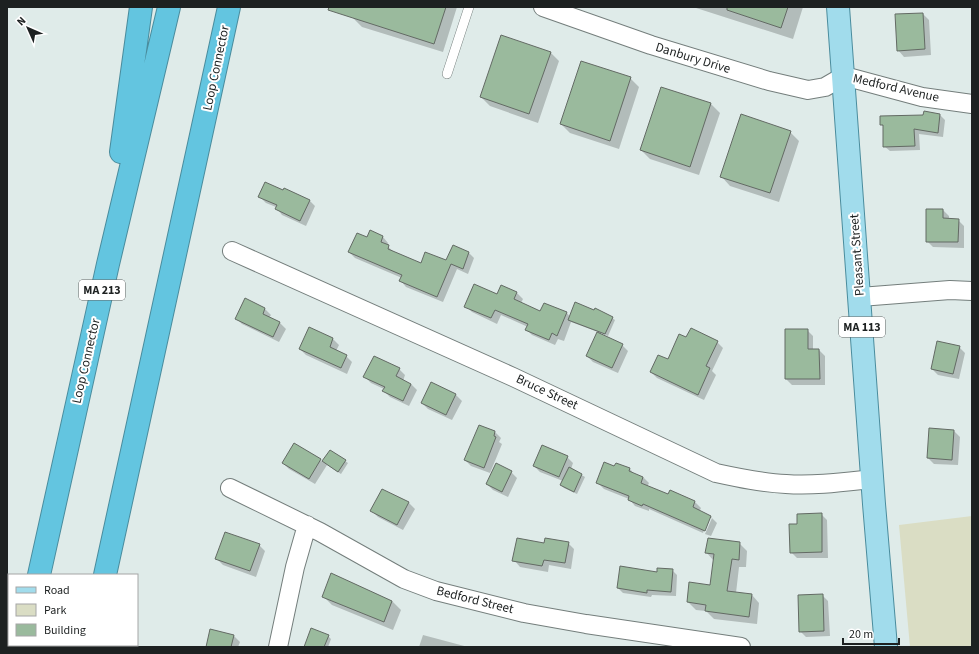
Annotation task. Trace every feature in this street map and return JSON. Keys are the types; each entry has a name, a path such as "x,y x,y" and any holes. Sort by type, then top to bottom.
{"highway":[{"path":"108,264 141,7"},
{"name":"Loop Connector","path":"39,574 108,264 169,7"},
{"name":"Loop Connector","path":"105,574 230,7"}],"main road":[{"name":"Pleasant Street","path":"838,7 872,479 886,647"}],"street":[{"name":"Danbury Drive","path":"543,7 651,46 769,81 808,90 825,87 844,76"},
{"name":"Medford Avenue","path":"844,76 922,97 972,104"},
{"name":"Bruce Street","path":"232,251 513,377 716,472 750,480 787,484 831,483 872,479"},
{"path":"860,297 950,290 972,291"},
{"name":"Bedford Street","path":"230,488 307,525 404,578 436,591 532,614 741,647"},
{"path":"278,647 295,567 307,525"}],"lane":[{"path":"447,74 469,7"}],"green space":[{"path":"972,516 972,647 910,647 899,525"}],"building":[{"path":"329,7 446,7 434,44 328,10"},
{"path":"727,7 788,7 781,28 727,10"},
{"path":"923,13 925,49 897,51 895,14"},
{"path":"501,35 551,52 529,114 480,97"},
{"path":"581,61 631,77 610,141 560,124"},
{"path":"661,87 711,103 690,167 640,150"},
{"path":"924,111 940,114 938,133 914,129 915,146 883,147 883,125 880,125 880,116 923,115"},
{"path":"741,114 791,131 770,193 720,177"},
{"path":"265,182 283,190 284,188 310,200 300,221 275,209 277,205 258,197"},
{"path":"926,209 943,209 943,218 959,219 958,242 926,242"},
{"path":"370,230 383,236 381,242 389,245 388,249 421,263 425,252 446,260 453,245 469,252 463,269 451,264 437,297 399,281 402,275 348,252 357,233 367,237"},
{"path":"474,284 497,294 501,285 517,292 514,299 540,311 544,303 567,312 557,336 552,333 549,340 525,330 528,324 495,310 491,318 464,307"},
{"path":"245,298 265,308 263,314 280,322 273,337 235,319"},
{"path":"575,302 594,310 595,308 613,317 605,334 568,320"},
{"path":"309,327 333,338 330,347 347,355 341,368 299,349"},
{"path":"691,328 718,341 706,366 710,368 698,395 650,372 658,355 668,359 679,334 686,337"},
{"path":"785,329 808,329 808,349 819,349 820,379 785,379"},
{"path":"597,332 623,344 612,368 586,356"},
{"path":"937,341 960,346 953,374 931,369"},
{"path":"374,356 400,368 396,376 411,384 403,401 382,391 385,387 363,377"},
{"path":"431,382 456,394 446,415 421,403"},
{"path":"479,425 495,431 494,436 496,437 484,468 464,460"},
{"path":"929,428 954,430 952,460 927,458"},
{"path":"294,443 321,459 309,479 282,463"},
{"path":"542,445 568,456 559,477 533,466"},
{"path":"330,450 346,460 338,472 322,461"},
{"path":"604,462 614,466 616,463 630,468 629,471 643,477 641,483 668,494 670,490 695,501 693,507 711,516 705,531 643,504 642,506 628,500 629,496 596,483"},
{"path":"496,463 512,471 502,492 486,484"},
{"path":"569,467 582,474 574,492 560,485"},
{"path":"382,489 409,502 397,525 370,511"},
{"path":"822,513 822,552 790,553 789,524 797,524 797,514"},
{"path":"225,532 260,544 250,571 215,559"},
{"path":"517,538 544,543 545,538 569,542 565,563 544,560 542,566 512,561"},
{"path":"708,538 740,542 739,560 732,559 727,591 752,594 749,617 705,611 706,605 687,602 689,582 710,585 714,554 705,553"},
{"path":"620,566 657,572 657,568 673,569 671,592 647,590 647,593 617,588"},
{"path":"331,573 392,601 384,622 322,597"},
{"path":"823,594 824,631 799,632 798,595"},
{"path":"311,628 329,635 324,647 304,647"},
{"path":"210,629 234,635 231,647 206,647"}]}
